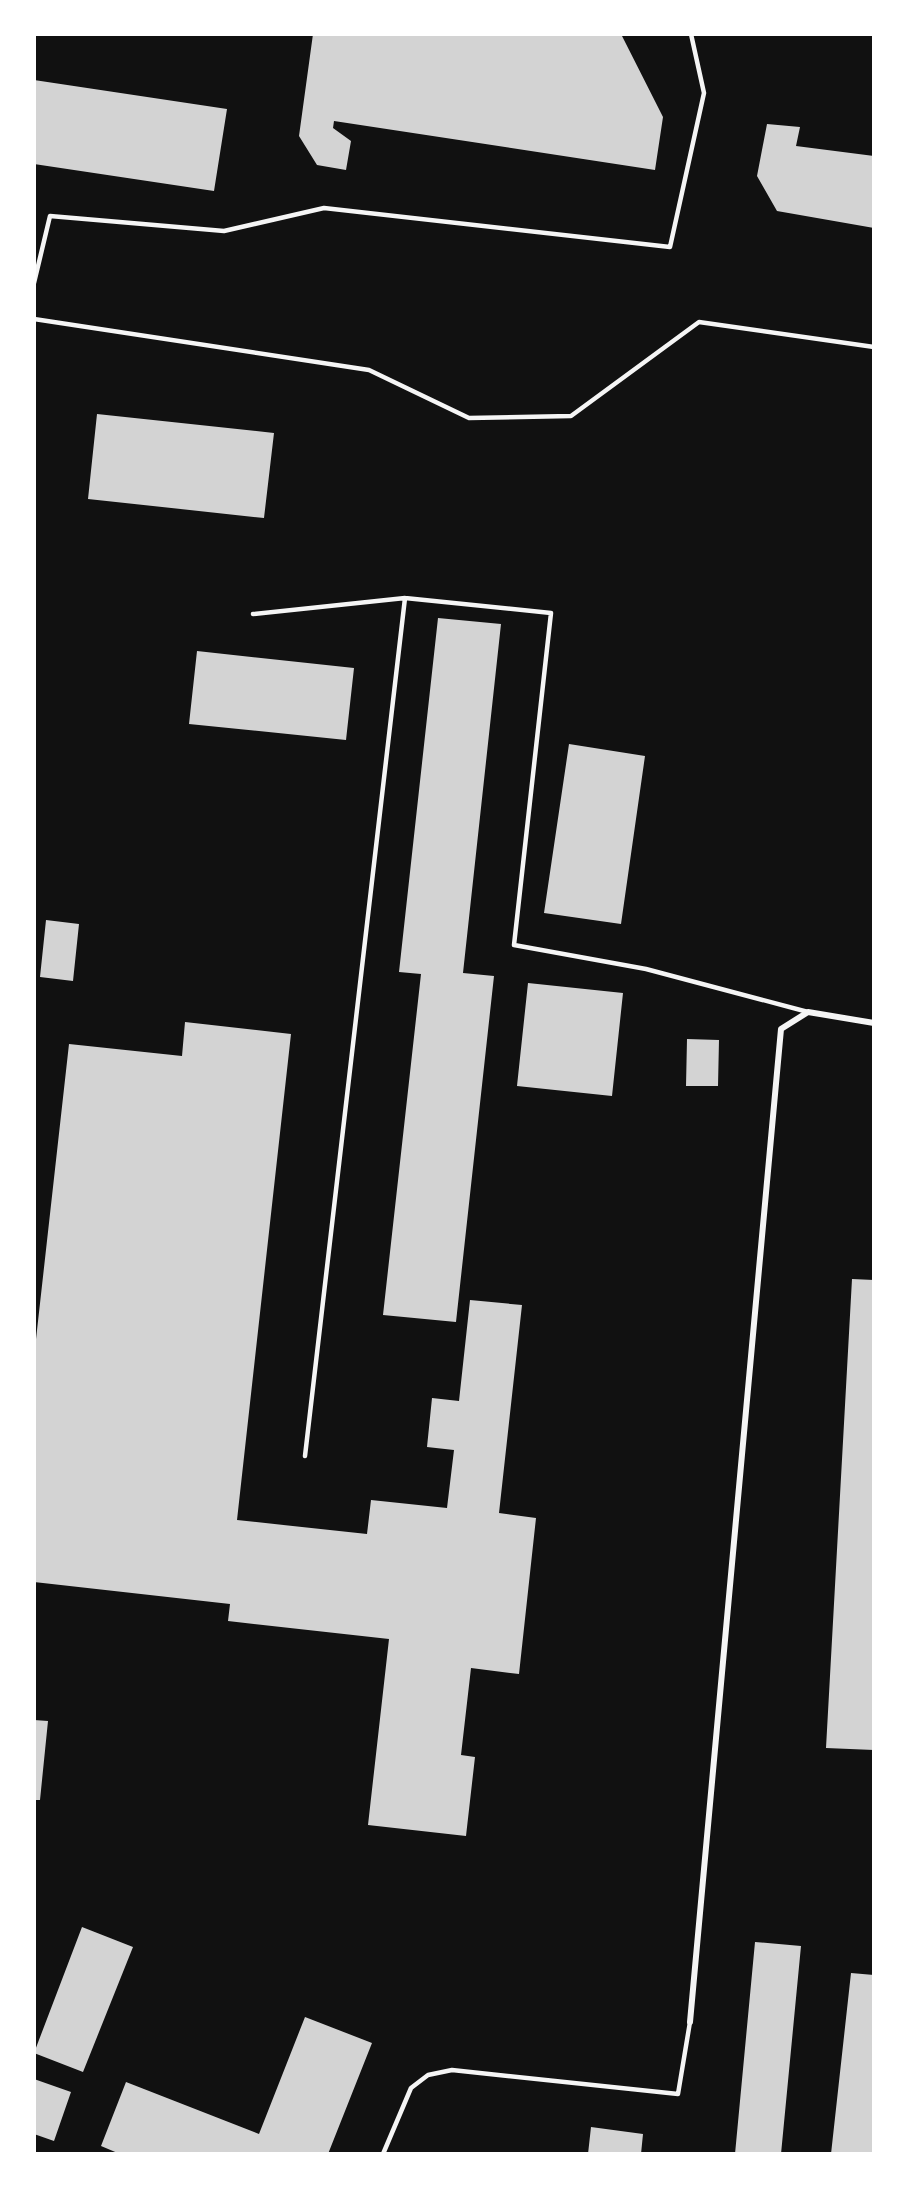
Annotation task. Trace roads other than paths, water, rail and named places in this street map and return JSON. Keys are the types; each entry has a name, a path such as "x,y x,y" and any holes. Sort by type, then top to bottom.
{"street":[{"path":"690,2022 781,1029 808,1012 873,1023"}],"lane":[{"path":"34,283 50,216 224,231 324,208 670,247 704,93 691,34"},
{"path":"34,319 369,370 470,418 571,416 699,322 873,347"},
{"path":"306,1456 405,598"},
{"path":"253,614 405,598 551,613 514,945 646,969 808,1012"},
{"path":"383,2154 411,2088 428,2075 452,2070 678,2094 690,2022"}]}
